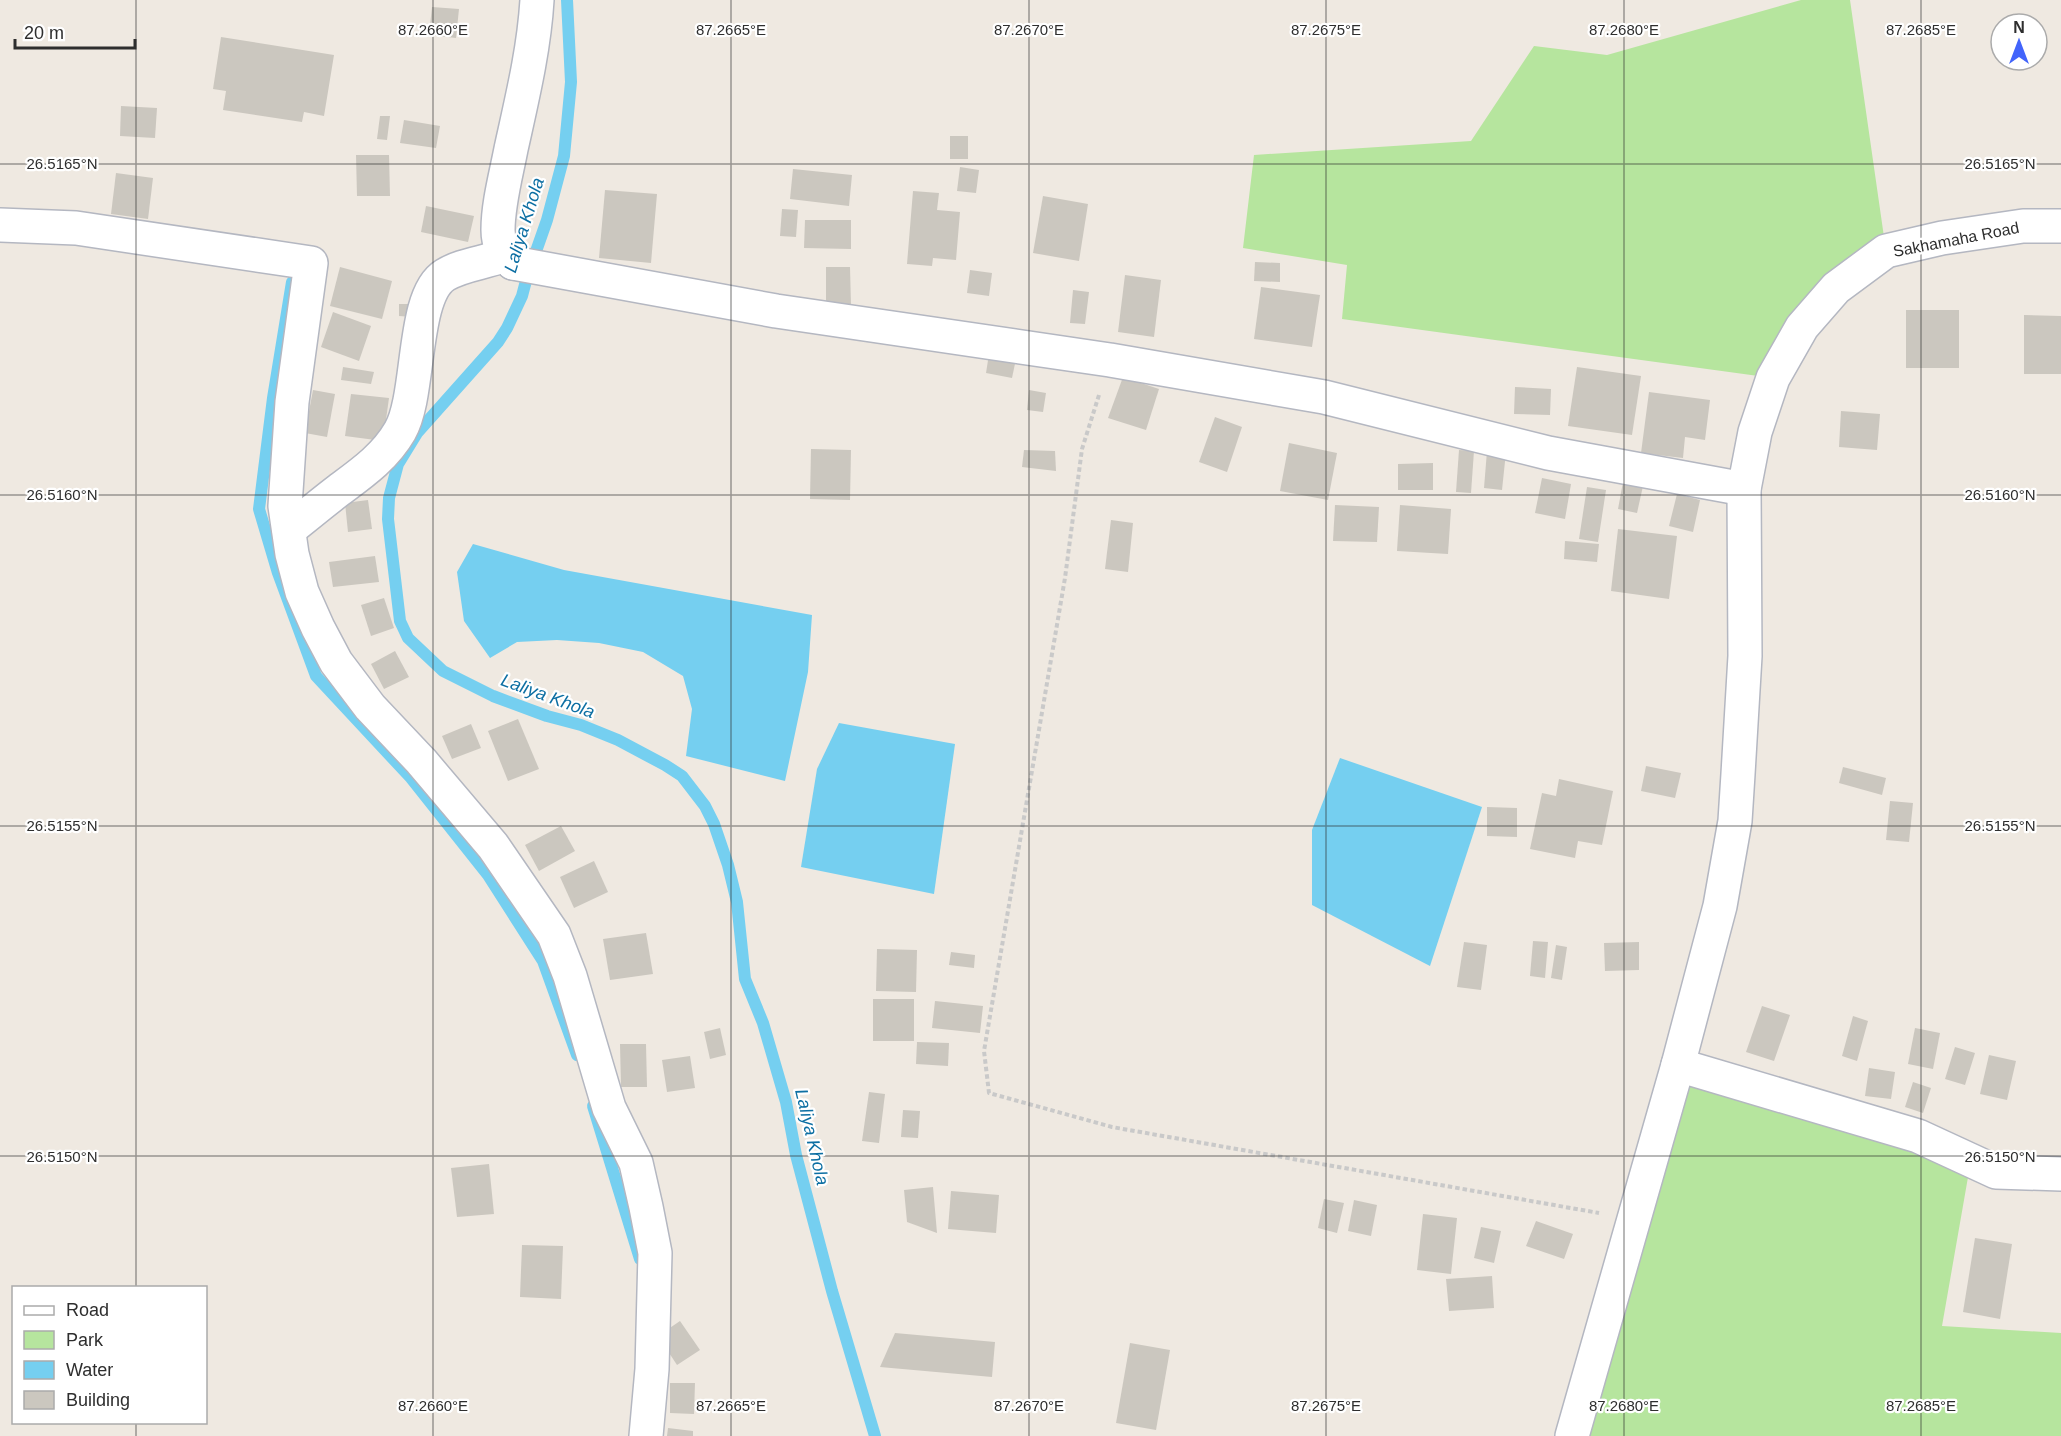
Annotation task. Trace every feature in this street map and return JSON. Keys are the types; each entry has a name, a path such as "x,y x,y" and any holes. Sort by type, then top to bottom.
{"street":[{"path":"519,262 500,244 500,220 505,180 535,36 537,0"},
{"path":"0,225 76,228 311,263 292,402 285,506 292,554 302,592 336,662 370,707 421,761 493,846 554,935 570,976 609,1108 636,1163 655,1253 652,1370 646,1436"},
{"name":"Sakhamaha Road","path":"1572,1436 1635,1220 1720,906 1735,821 1744,656 1744,489 1755,432 1773,378 1802,327 1836,288 1886,251 1942,238 2023,226 2061,226"},
{"path":"289,530 366,471 388,450 402,429 410,400 426,304 442,277 463,267 485,263 519,262 776,311 1110,360 1324,397 1548,453 1744,489"},
{"path":"1678,1065 1918,1136 1996,1172 2061,1174"}],"path":[{"path":"1110,360 1082,449 1065,578 984,1051 989,1093 1112,1127 1635,1220"}],"green space":[{"path":"1801,0 1850,0 1886,251 1773,378 1342,319 1347,265 1243,248 1254,155 1471,141 1534,46 1607,55"},
{"path":"1678,1065 1971,1160 1942,1326 2061,1333 2061,1436 1572,1436"}],"water":[{"path":"473,544 564,570 812,615 808,672 785,781 686,756 692,709 683,676 643,652 599,643 557,640 517,642 490,658 464,621 457,572"},
{"path":"839,723 955,744 934,894 801,867 817,769"},
{"path":"1340,758 1482,807 1430,966 1312,905 1312,830"}],"building":[{"path":"432,7 459,9 456,38 429,35"},
{"path":"221,37 334,55 324,116 304,112 302,122 223,110 226,91 213,89"},
{"path":"121,106 157,108 155,138 120,136"},
{"path":"380,116 390,116 387,140 377,139"},
{"path":"404,120 440,126 436,148 400,143"},
{"path":"950,136 968,136 968,159 950,159"},
{"path":"356,155 389,155 390,196 357,196"},
{"path":"960,167 979,170 976,193 957,191"},
{"path":"793,169 852,175 849,206 790,199"},
{"path":"116,173 153,178 148,219 111,214"},
{"path":"605,190 657,194 651,263 599,258"},
{"path":"913,191 939,193 937,210 960,212 956,260 933,258 932,266 907,264"},
{"path":"1043,196 1088,204 1079,261 1033,253"},
{"path":"426,206 474,216 468,242 421,232"},
{"path":"782,209 798,210 796,237 780,236"},
{"path":"805,220 851,220 851,249 804,248"},
{"path":"1255,262 1280,263 1280,282 1254,281"},
{"path":"340,267 392,281 382,319 330,306"},
{"path":"826,267 850,267 851,306 826,306"},
{"path":"970,270 992,273 989,296 967,293"},
{"path":"1125,275 1161,280 1154,337 1118,332"},
{"path":"1261,287 1320,295 1312,347 1254,339"},
{"path":"1073,290 1089,292 1085,324 1070,323"},
{"path":"399,304 413,304 413,317 399,316"},
{"path":"1906,310 1959,310 1959,368 1906,368"},
{"path":"333,312 371,326 359,361 321,347"},
{"path":"2024,315 2061,316 2061,374 2024,374"},
{"path":"989,354 1016,359 1012,378 986,373"},
{"path":"343,367 374,372 371,384 341,380"},
{"path":"1577,367 1641,376 1632,435 1568,426"},
{"path":"1123,377 1159,389 1146,430 1108,418"},
{"path":"1515,387 1551,389 1550,415 1514,414"},
{"path":"313,390 335,394 327,437 305,433"},
{"path":"1029,390 1046,393 1043,412 1027,410"},
{"path":"1649,392 1710,400 1705,440 1685,437 1683,458 1641,453"},
{"path":"351,394 389,398 383,441 345,436"},
{"path":"1841,411 1880,414 1877,450 1839,447"},
{"path":"1215,417 1242,427 1227,472 1199,462"},
{"path":"1289,443 1337,453 1328,500 1280,491"},
{"path":"811,449 851,450 850,500 810,499"},
{"path":"1024,450 1055,451 1056,471 1022,467"},
{"path":"1459,450 1474,451 1471,493 1456,492"},
{"path":"1487,451 1506,452 1502,490 1484,488"},
{"path":"1433,463 1433,490 1398,490 1398,464"},
{"path":"1542,478 1571,484 1565,519 1535,513"},
{"path":"1623,482 1643,486 1637,513 1618,509"},
{"path":"1587,487 1606,490 1598,542 1579,539"},
{"path":"1677,494 1700,500 1693,532 1669,526"},
{"path":"368,500 372,529 348,532 345,503"},
{"path":"1335,505 1379,507 1377,542 1333,541"},
{"path":"1400,505 1451,509 1448,554 1397,551"},
{"path":"1111,520 1133,523 1128,572 1105,569"},
{"path":"1618,529 1677,536 1669,599 1611,591"},
{"path":"1565,541 1599,544 1597,562 1564,559"},
{"path":"375,556 379,582 333,587 329,562"},
{"path":"384,598 394,628 371,636 361,605"},
{"path":"395,651 409,677 384,689 371,664"},
{"path":"518,719 539,769 508,781 488,731"},
{"path":"471,724 481,748 452,759 442,736"},
{"path":"1646,766 1681,773 1675,798 1641,791"},
{"path":"1843,767 1886,778 1882,795 1839,783"},
{"path":"1559,779 1613,791 1602,845 1578,841 1575,858 1530,849 1542,793 1556,796"},
{"path":"1890,801 1913,803 1909,842 1886,840"},
{"path":"1487,807 1517,808 1517,837 1487,836"},
{"path":"561,826 575,851 539,871 525,845"},
{"path":"594,861 608,892 574,908 560,877"},
{"path":"646,933 653,974 610,980 603,939"},
{"path":"1533,941 1548,942 1545,978 1530,976"},
{"path":"1464,942 1487,945 1481,990 1457,987"},
{"path":"1639,942 1639,970 1605,971 1604,943"},
{"path":"1556,945 1567,947 1562,980 1551,978"},
{"path":"877,949 917,950 916,992 876,991"},
{"path":"951,952 975,955 974,968 949,965"},
{"path":"873,999 914,999 914,1041 873,1041"},
{"path":"935,1001 983,1006 980,1033 932,1028"},
{"path":"1762,1006 1790,1015 1774,1061 1746,1052"},
{"path":"1853,1016 1868,1021 1857,1061 1842,1056"},
{"path":"720,1028 726,1055 710,1059 704,1032"},
{"path":"1915,1028 1940,1033 1933,1069 1908,1064"},
{"path":"917,1042 949,1043 948,1066 916,1064"},
{"path":"620,1044 646,1044 647,1087 621,1087"},
{"path":"1955,1047 1975,1053 1965,1085 1945,1079"},
{"path":"1989,1055 2016,1061 2007,1100 1980,1094"},
{"path":"690,1056 695,1088 667,1092 662,1060"},
{"path":"1869,1068 1895,1072 1891,1099 1865,1096"},
{"path":"1913,1082 1931,1088 1923,1113 1905,1107"},
{"path":"869,1092 885,1094 879,1143 862,1141"},
{"path":"903,1110 920,1111 918,1138 901,1137"},
{"path":"489,1164 494,1214 457,1217 451,1168"},
{"path":"933,1187 937,1233 907,1222 904,1190"},
{"path":"951,1191 999,1195 996,1233 948,1229"},
{"path":"1324,1199 1344,1203 1337,1233 1318,1228"},
{"path":"1354,1200 1377,1205 1371,1236 1348,1231"},
{"path":"1423,1214 1457,1218 1451,1274 1417,1270"},
{"path":"1536,1221 1573,1234 1564,1259 1526,1246"},
{"path":"1481,1227 1501,1231 1494,1263 1474,1258"},
{"path":"1975,1238 2012,1244 2000,1319 1963,1312"},
{"path":"522,1245 563,1246 561,1299 520,1297"},
{"path":"1492,1276 1494,1308 1449,1311 1446,1279"},
{"path":"680,1321 700,1350 677,1365 658,1336"},
{"path":"895,1333 995,1342 992,1377 880,1367"},
{"path":"1130,1343 1170,1350 1156,1430 1116,1423"},
{"path":"670,1383 695,1383 694,1414 670,1413"},
{"path":"668,1428 693,1431 693,1436 667,1436"}],"waterway":[{"name":"Laliya Khola","path":"567,0 571,82 564,156 547,220 522,296 498,342 417,433 398,464 389,498 388,519 400,621 408,638 443,671 493,696 547,716 581,725 618,740 682,776 705,806 714,824 728,865 737,902 745,979 763,1023 786,1102 796,1155 832,1291 875,1436"},
{"path":"292,282 273,398 259,509 278,573 316,676 411,778 488,875 543,961 577,1055"},
{"path":"593,1106 640,1259"}]}
